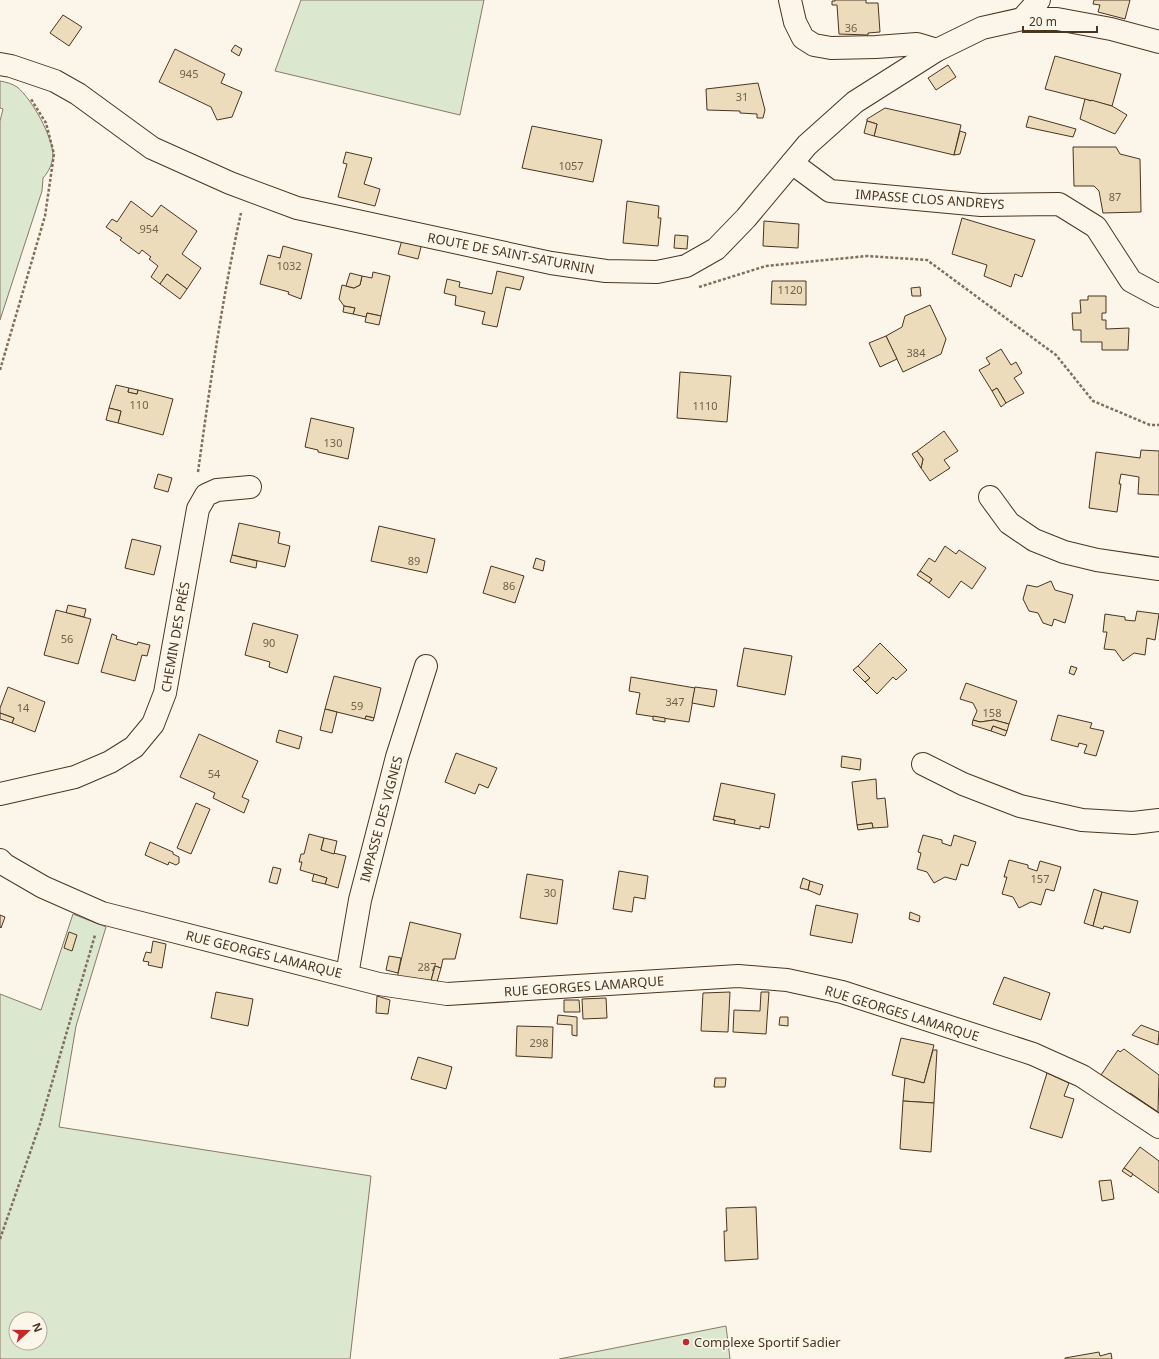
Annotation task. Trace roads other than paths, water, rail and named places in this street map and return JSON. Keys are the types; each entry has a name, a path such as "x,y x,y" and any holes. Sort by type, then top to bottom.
{"street":[{"path":"790,0 796,22 803,38 814,45 831,48 861,48 917,44 937,50"},
{"path":"1022,19 1039,0"},
{"name":"ROUTE DE SAINT-SATURNIN","path":"0,64 11,66 55,81 78,94 152,148 246,190 297,208 551,263 606,271 657,272 686,266 716,249 746,218 807,145 855,102 937,50 982,28 1022,19 1057,19 1111,29 1159,42"},
{"name":"IMPASSE CLOS ANDREYS","path":"792,163 830,191 981,205 1059,204 1096,227 1131,280 1159,296"},
{"name":"CHEMIN DES PRÉS","path":"0,794 76,777 110,762 134,747 153,724 165,693 198,509 206,495 217,490 250,487"},
{"path":"990,497 1009,524 1034,540 1064,552 1084,557 1159,569"},
{"name":"IMPASSE DES VIGNES","path":"348,975 362,893 397,758 426,666"},
{"path":"923,764 963,784 1020,806 1082,820 1133,823 1159,820"},
{"name":"RUE GEORGES LAMARQUE","path":"0,860 43,887 102,913 379,984 447,994 738,976 787,980 842,992 1033,1054 1082,1076 1159,1127"}],"place":[{"name":"Complexe Sportif Sadier","path":"686,1342"}]}
